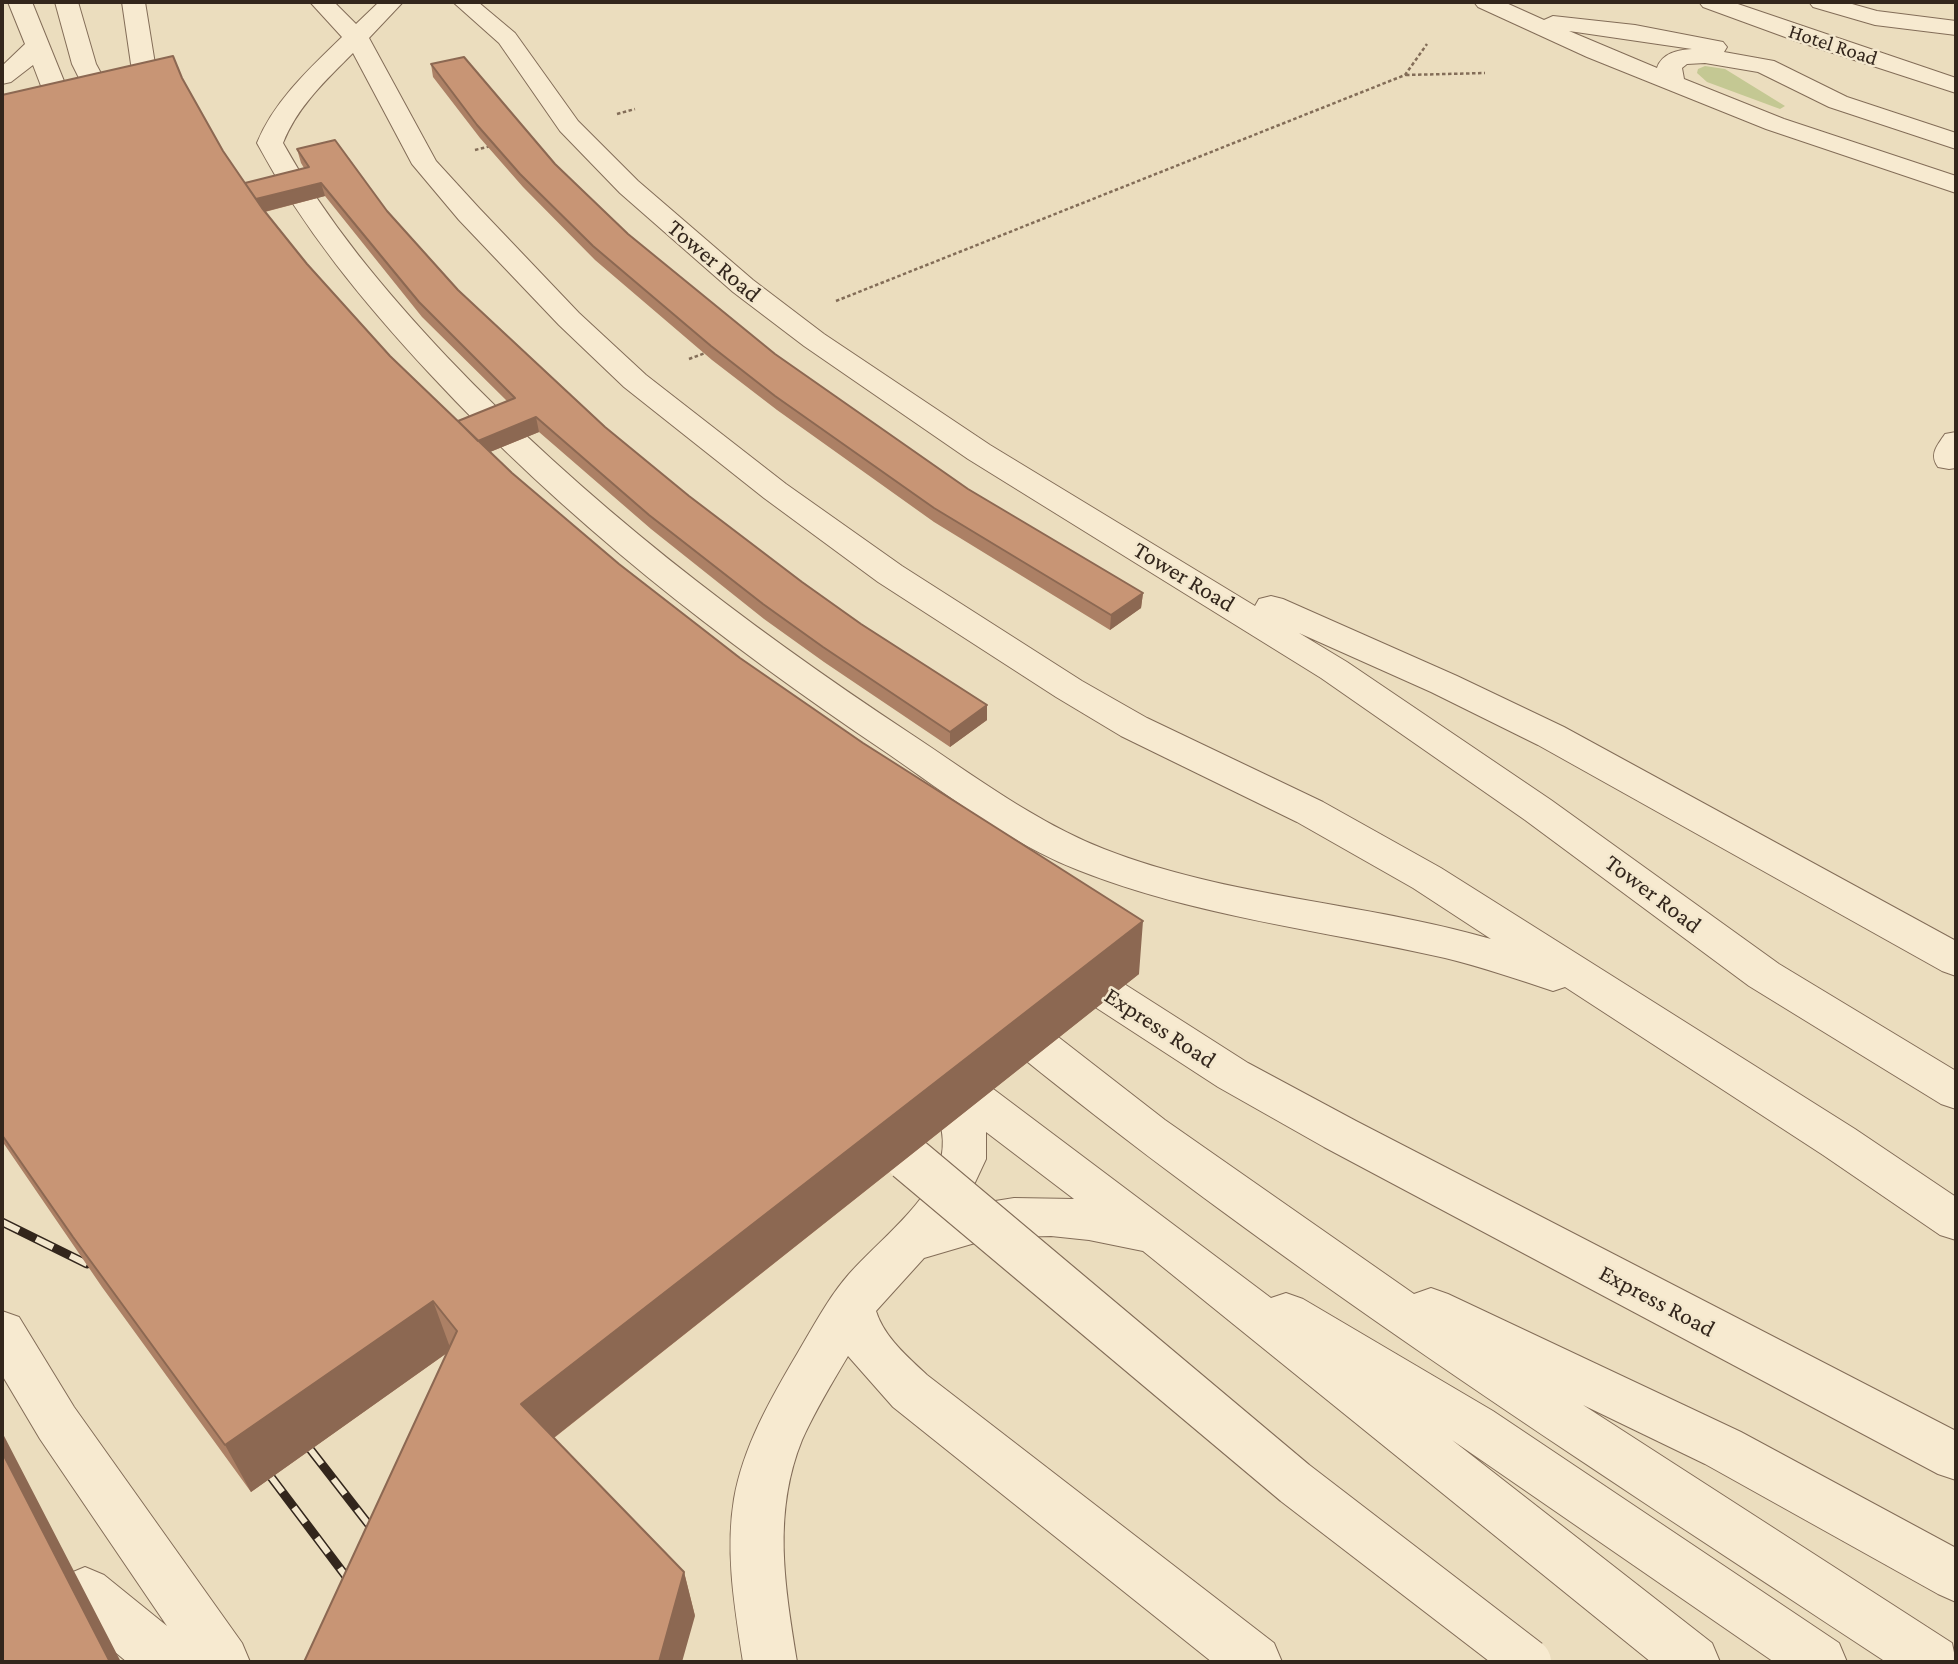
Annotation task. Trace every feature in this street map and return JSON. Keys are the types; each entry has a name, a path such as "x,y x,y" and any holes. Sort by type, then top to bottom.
{"street":[{"path":"66,2 81,56 115,123"},
{"path":"133,2 143,64 160,114"},
{"path":"321,2 357,38 425,163 469,214 569,319 635,381 731,458 890,574 1069,689 1134,727 1368,843 1624,1003 1956,1221"},
{"path":"357,38 360,2"},
{"path":"393,2 324,68 283,116 271,135 270,144 299,195 361,279 462,393 578,500 741,635 880,732 1052,844 1135,875 1225,900 1459,945 1536,969 1624,1003"},
{"name":"Tower Road","path":"464,2 495,25 513,45 556,110 597,156 665,220 743,286 814,340 919,413 1323,663 1558,824 1764,975 1956,1092"},
{"path":"1486,2 1775,124 1956,185"},
{"name":"Hotel Road","path":"1711,2 1956,86"},
{"path":"1821,2 1875,18 1956,28"},
{"path":"22,8 83,156"},
{"path":"1530,22 1603,27 1672,37 1733,51 1838,102 1956,141"},
{"path":"2,77 26,59 36,46"},
{"path":"1672,82 1669,66 1681,57 1704,56 1765,66"},
{"path":"1873,59 1945,59"},
{"path":"35,113 67,122"},
{"path":"1135,547 1444,684 1551,736 1956,960"},
{"name":"Express Road","path":"1039,950 1233,1075 1340,1134 1956,1457"},
{"path":"974,994 1214,1180 1319,1255 1558,1418 1933,1662"},
{"path":"769,1662 758,1570 757,1527 761,1488 772,1452 794,1407 851,1307 864,1288 912,1242 933,1217 946,1195 963,1155 965,1137 954,1099 922,1059 1157,1236 1693,1662"},
{"path":"881,1135 1295,1483 1528,1662"},
{"path":"912,1242 998,1219 1037,1218 1098,1222 1157,1236 1475,1427 1820,1662"},
{"path":"1319,1255 1723,1448 1956,1576"},
{"path":"851,1307 855,1327 867,1346 910,1391 1255,1662"},
{"path":"2,1332 57,1423 223,1662"},
{"path":"85,1594 168,1662"}],"path":[{"path":"1405,75 1427,44"},
{"path":"828,304 1405,75 1485,73"},
{"path":"609,116 635,109"},
{"path":"475,150 493,145"},
{"path":"689,359 718,348"}],"green space":[{"path":"1705,66 1725,69 1785,106 1780,109 1707,82 1697,73 1698,69"}],"building":[{"path":"173,56 182,78 223,151 262,208 307,264 390,356 512,473 619,564 740,658 863,743 1143,921 521,1404 684,1572 659,1662 304,1662 457,1331 433,1301 225,1445 2,1135 2,95"},
{"path":"464,57 555,164 628,234 775,354 968,489 1143,593 1111,615 934,508 775,396 711,346 593,246 520,174 477,125 431,64"},
{"path":"335,140 387,211 458,290 605,427 689,496 802,582 861,624 987,705 950,732 763,604 649,515 536,417 478,441 458,421 515,398 419,302 321,183 256,199 245,183 309,167 297,149"},
{"path":"2,1452 110,1662 2,1662"}],"railway":[{"path":"2,1222 87,1264"},
{"path":"310,1449 380,1539"},
{"path":"271,1477 357,1591"}]}
